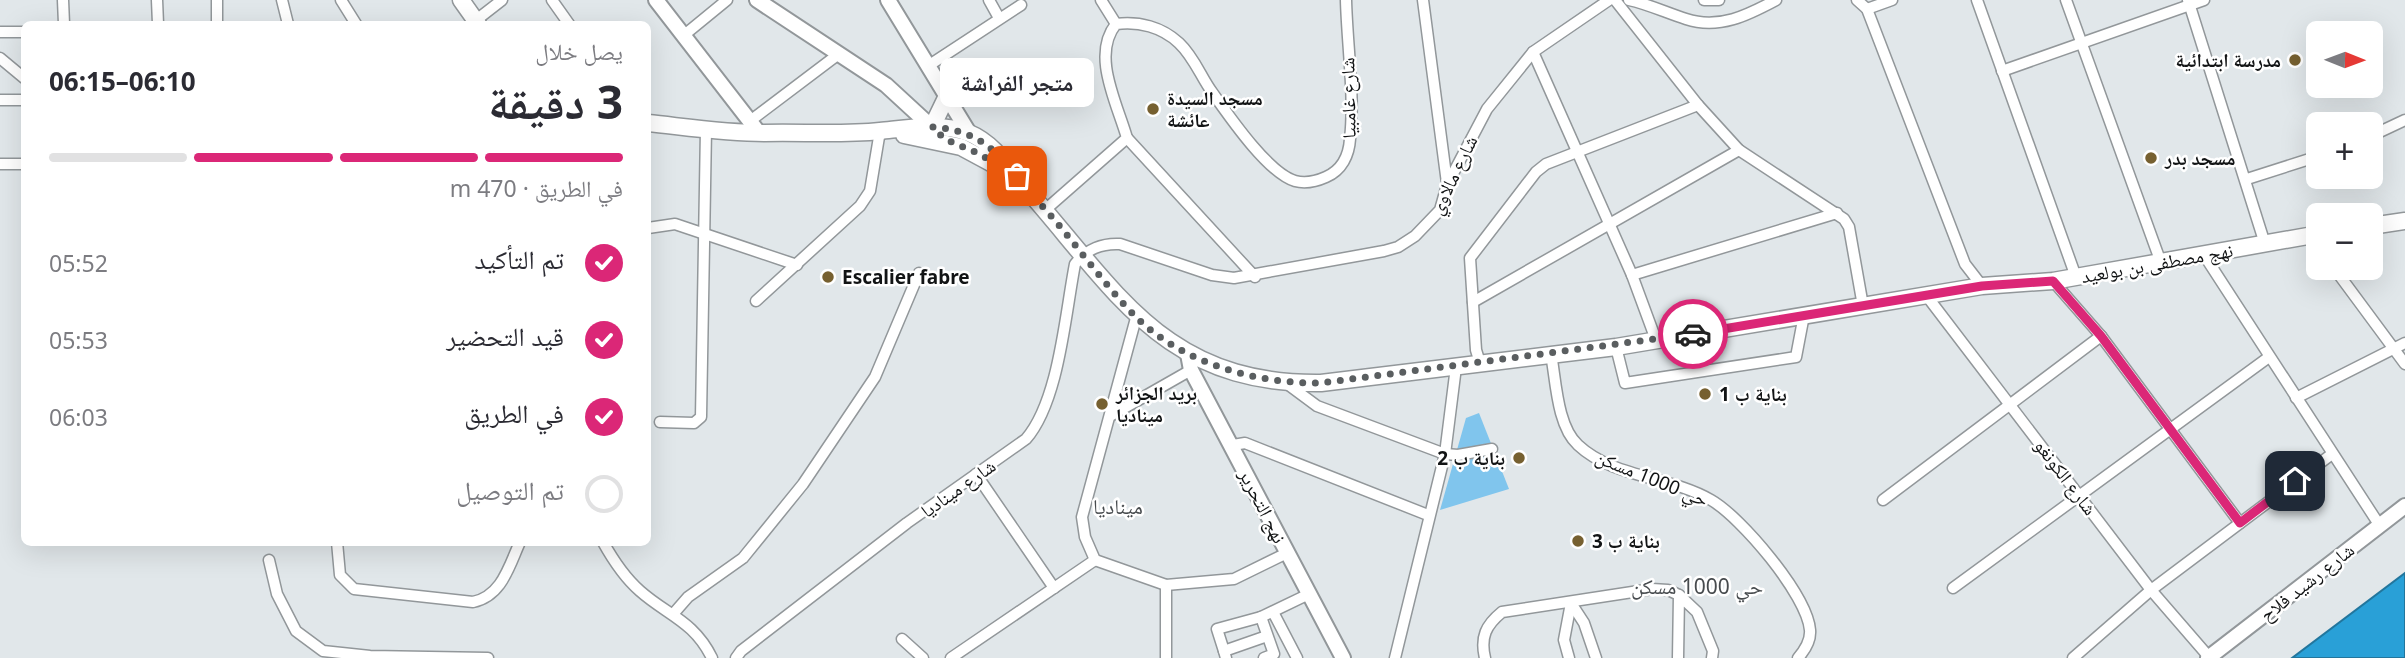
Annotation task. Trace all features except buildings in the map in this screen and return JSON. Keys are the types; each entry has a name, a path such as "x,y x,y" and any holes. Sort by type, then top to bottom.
{"main road":[{"path":"461,0 475,21"},
{"path":"932,127 946,98"},
{"path":"651,123 706,129 755,127 880,131"},
{"name":"نهج مصطفى بن بولعيد","path":"880,131 932,127 969,133 1007,163 1026,190"},
{"name":"نهج مصطفى بن بولعيد","path":"880,131 946,142 989,160 1026,190 1136,317 1157,335 1188,354 1248,375 1286,382 1321,383 1616,347 1982,286 2053,281 2160,260 2306,240"},
{"path":"2383,224 2405,221"}],"street":[{"path":"63,0 64,21"},
{"path":"158,0 158,21"},
{"path":"217,0 217,21"},
{"path":"282,0 287,21"},
{"path":"341,0 354,21"},
{"path":"477,21 502,0"},
{"path":"552,0 567,21"},
{"path":"656,0 755,127 839,53"},
{"path":"683,36 727,0"},
{"path":"757,0 886,85 946,142"},
{"path":"888,0 969,133"},
{"path":"989,0 999,18"},
{"path":"1101,0 1115,24 1107,35 1103,55 1127,138 1255,276"},
{"name":"شارع غامبيا","path":"1115,24 1132,22 1147,25 1180,43 1211,91 1276,169 1297,181 1313,182 1335,172 1347,157 1352,111 1346,0"},
{"path":"1423,0 1447,185"},
{"name":"شارع مالاوي","path":"1082,254 1104,243 1120,244 1212,275 1234,278 1398,247 1440,210 1447,185 1487,110 1533,52 1609,0"},
{"path":"1615,0 1698,105 1739,150 1837,213 1849,228 1863,306"},
{"path":"1629,0 1690,21 1715,23 1740,18 1776,0"},
{"path":"1703,0 1719,0"},
{"path":"1857,0 1867,9 1965,264 1982,286"},
{"path":"1867,9 1892,0"},
{"path":"1977,0 2076,277"},
{"path":"2066,0 2160,260"},
{"path":"2002,71 2188,2 2204,0"},
{"path":"2188,2 2247,179 2265,244"},
{"path":"928,66 1021,5"},
{"path":"0,32 21,32"},
{"path":"1533,52 1632,275 1656,340"},
{"path":"0,58 21,76"},
{"path":"0,100 21,100"},
{"path":"1480,363 1476,350 1470,258 1536,172 1576,152 1698,105"},
{"path":"2383,130 2405,120"},
{"path":"660,422 694,423 701,418 706,129"},
{"path":"756,301 860,206 870,191 880,131"},
{"path":"1045,210 1127,138"},
{"path":"1473,302 1739,150"},
{"path":"2247,179 2306,160"},
{"path":"0,164 21,164"},
{"path":"1632,275 1837,213"},
{"path":"651,227 666,223 797,265"},
{"name":"شارع ميناديا","path":"736,658 741,651 1026,439 1044,412 1075,264 1082,254"},
{"path":"2204,255 2380,526"},
{"path":"674,613 688,597 743,558 803,484 875,377 919,273"},
{"path":"2343,280 2405,364"},
{"path":"2053,281 2101,336 2240,523"},
{"name":"شارع الكونغو","path":"1926,295 2151,590 2208,658"},
{"path":"1616,347 1625,383 1796,358 1804,315"},
{"path":"1136,317 1112,415 1082,517 1085,537 1095,560 1166,585 1234,579 1287,553"},
{"path":"1883,500 2101,336"},
{"path":"2296,398 2405,344"},
{"name":"نهج التحرير","path":"1188,354 1191,370 1233,445 1343,658"},
{"name":"حي 1000 مسكن","path":"1551,354 1563,414 1576,444 1600,460 1712,500 1775,563 1802,606 1810,631 1809,643 1798,658"},
{"path":"1953,588 2269,357"},
{"path":"1395,658 1445,454 1456,367"},
{"path":"1112,415 1191,370"},
{"path":"1286,382 1317,406 1445,454 1458,455 1492,449"},
{"path":"1233,445 1245,443 1428,516"},
{"path":"2073,658 2151,590 2332,454"},
{"path":"976,474 1054,588"},
{"name":"شارع رشيد فلاح","path":"2208,658 2405,506"},
{"path":"337,546 340,575 354,589 473,602 495,592 518,546"},
{"path":"605,546 617,567 641,592 674,613 699,637 712,658"},
{"path":"269,560 277,594 296,631 323,651 370,656 488,658"},
{"path":"951,658 1095,560"},
{"path":"1166,585 1166,658"},
{"path":"1485,658 1483,635 1489,623 1502,612 1518,607 1571,603 1652,589 1668,590 1679,595 1697,612 1713,651 1712,658"},
{"path":"1267,636 1225,654 1217,629 1261,617 1309,594"},
{"path":"1678,658 1679,595"},
{"path":"1569,658 1564,640 1571,603"},
{"path":"1571,603 1584,623 1596,658"},
{"path":"1273,611 1297,658"},
{"path":"1261,617 1274,654 1264,658"},
{"path":"902,639 923,658"}],"shaded area":[{"path":"1479,413 1509,489 1440,510 1466,418"},
{"path":"2405,573 2405,658 2292,658"}],"way so far":[{"path":"1017,176 1007,163 979,138 951,128 932,127 946,142 961,146 989,160 1026,190 1136,317 1157,335 1188,354 1248,375 1286,382 1321,383 1616,347 1693,334"}],"place":[{"name":"مدرسة ابتدائية","path":"2295,60"},
{"name":"مسجد السيدة عائشة","path":"1153,109"},
{"name":"مسجد بدر","path":"2151,158"},
{"name":"متجر الفراشة","path":"1017,176"},
{"name":"Escalier fabre","path":"828,277"},
{"name":"بناية ب 1","path":"1705,394"},
{"name":"بريد الجزائر ميناديا","path":"1102,404"},
{"name":"بناية ب 2","path":"1519,458"},
{"name":"بناية ب 3","path":"1578,541"}],"district":[{"name":"ميناديا","path":"1118,506"},
{"name":"حي 1000 مسكن","path":"1697,586"}],"route":[{"path":"1693,334 1982,286 2053,281 2101,336 2240,523 2295,481"}]}
